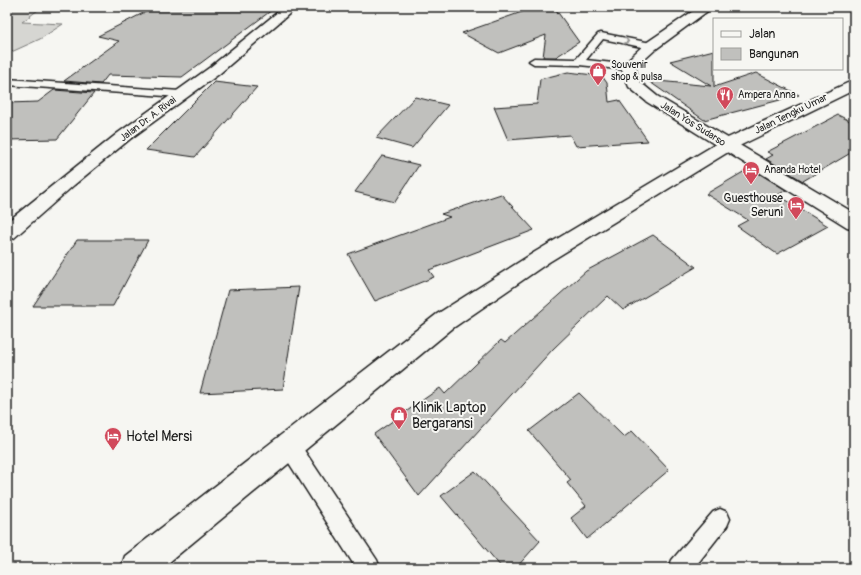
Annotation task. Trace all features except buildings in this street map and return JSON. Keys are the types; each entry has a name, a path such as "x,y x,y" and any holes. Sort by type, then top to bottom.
{"main road":[{"name":"Jalan Dr. A. Rivai","path":"7,233 74,176 180,94 214,71 291,7"},
{"path":"628,67 651,46 707,7"},
{"name":"Jalan Yos Sudarso","path":"628,67 634,84 652,99 854,222"},
{"name":"Jalan Tengku Umar","path":"137,568 446,321 542,257 727,145 854,84"}],"lane":[{"path":"579,62 601,36 651,46"},
{"path":"534,61 579,62 628,67"},
{"path":"7,82 180,94"},
{"path":"289,445 369,568"},
{"path":"680,568 720,519"}],"shaded area":[{"path":"7,7 42,7 22,22 63,24 40,39 7,54"}],"place":[{"name":"Souvenir shop & pulsa","path":"598,86"},
{"name":"Ampera Anna","path":"725,110"},
{"name":"Ananda Hotel","path":"751,185"},
{"name":"Guesthouse Seruni","path":"796,220"},
{"name":"Klinik Laptop Bergaransi","path":"399,430"},
{"name":"Hotel Mersi","path":"113,451"}]}
